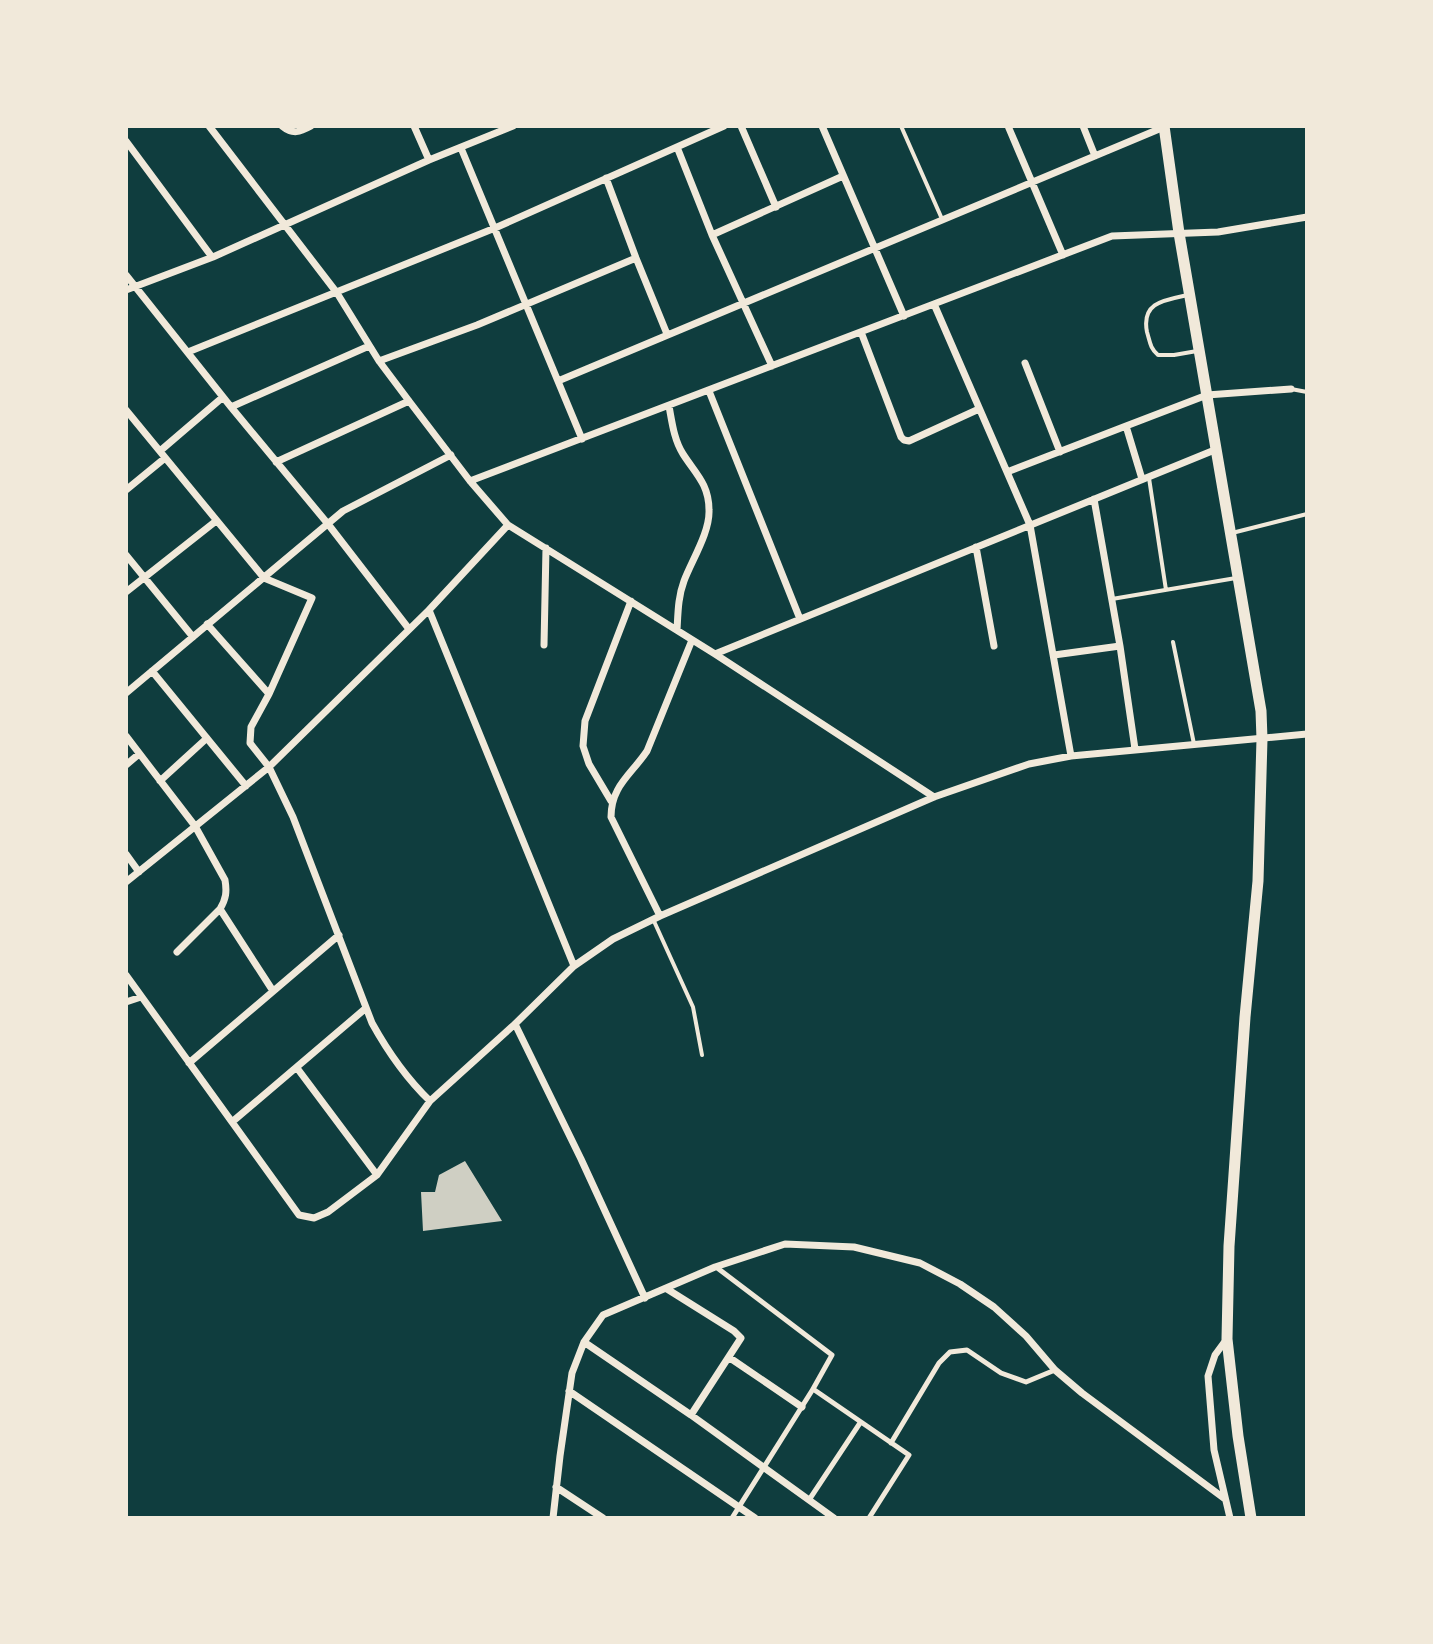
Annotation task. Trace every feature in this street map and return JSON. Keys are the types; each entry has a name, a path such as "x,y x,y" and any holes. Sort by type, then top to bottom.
{"main road":[{"path":"1164,127 1179,233 1261,711 1258,881 1241,1063 1229,1246 1227,1339 1251,1518"}],"street":[{"path":"209,126 337,293 379,361 470,481 508,525 715,654 934,797"},
{"path":"282,126 295,133 311,126"},
{"path":"414,126 429,160"},
{"path":"126,290 212,257 461,148 494,130 513,126"},
{"path":"188,352 495,228 724,126"},
{"path":"741,126 776,207"},
{"path":"822,126 904,316"},
{"path":"1008,126 1063,255"},
{"path":"1083,126 1095,156"},
{"path":"558,381 1164,127"},
{"path":"126,141 212,257"},
{"path":"677,147 712,235 772,366"},
{"path":"461,148 582,439"},
{"path":"712,235 843,176"},
{"path":"606,178 667,334"},
{"path":"470,481 1112,236 1218,232 1307,217"},
{"path":"379,361 477,325 636,258"},
{"path":"126,275 409,629"},
{"path":"934,304 1030,525 1071,756"},
{"path":"861,332 904,440 909,441 979,409"},
{"path":"231,407 369,346"},
{"path":"1025,363 1060,452"},
{"path":"1007,472 1207,395 1291,389"},
{"path":"709,391 800,619"},
{"path":"126,490 223,397"},
{"path":"276,462 409,401"},
{"path":"669,406 677,441 683,455 703,482 709,510 706,528 683,584 677,630"},
{"path":"126,410 264,578 312,598 251,727 249,739 269,767 293,817 366,1008 386,1048 413,1085 430,1101"},
{"path":"1126,426 1146,478"},
{"path":"715,654 1217,449"},
{"path":"126,693 343,511 451,455"},
{"path":"1094,499 1135,749"},
{"path":"126,592 216,521"},
{"path":"126,882 269,767 429,610 508,525"},
{"path":"976,547 994,646"},
{"path":"544,645 546,548"},
{"path":"126,555 193,637"},
{"path":"611,801 589,764 583,746 585,721 631,601"},
{"path":"429,610 574,966"},
{"path":"207,624 269,694"},
{"path":"656,917 611,817 611,801 621,783 647,751 692,640"},
{"path":"1054,655 1120,646"},
{"path":"152,671 246,786"},
{"path":"126,975 299,1215 314,1218 328,1212 377,1175 430,1101 574,966 613,939 656,917 934,797 1029,764 1135,749 1307,734"},
{"path":"126,736 195,826 225,880 225,901 220,909 177,952"},
{"path":"160,781 207,738"},
{"path":"126,765 139,754"},
{"path":"126,854 139,872"},
{"path":"220,909 273,991"},
{"path":"189,1063 339,935"},
{"path":"126,1002 141,997"},
{"path":"232,1122 366,1008"},
{"path":"515,1024 645,1298"},
{"path":"297,1068 377,1175"},
{"path":"553,1518 572,1373 584,1342 603,1315 715,1267 785,1244 854,1247 920,1263 960,1284 994,1307 1026,1336 1055,1370 1225,1499"},
{"path":"715,1267 832,1355 732,1518"},
{"path":"667,1289 741,1338 691,1415"},
{"path":"1227,1339 1215,1355 1208,1376 1214,1450 1230,1518"},
{"path":"584,1342 834,1518"},
{"path":"891,1443 939,1363 950,1352 967,1350 1001,1373 1026,1382 1055,1370"},
{"path":"730,1358 802,1407"},
{"path":"813,1389 909,1455 869,1518"},
{"path":"569,1391 755,1518"},
{"path":"809,1500 860,1423"},
{"path":"556,1487 603,1518"}],"lane":[{"path":"901,126 942,219"},
{"path":"1190,294 1158,302 1145,321 1151,349 1158,355 1199,350"},
{"path":"1291,389 1307,392"},
{"path":"1146,478 1166,590"},
{"path":"1230,533 1307,514"},
{"path":"1112,599 1238,578"},
{"path":"1173,642 1194,744"},
{"path":"656,917 693,1007 702,1055"}],"building":[{"path":"465,1161 502,1221 423,1231 421,1192 435,1192 439,1175"}]}
